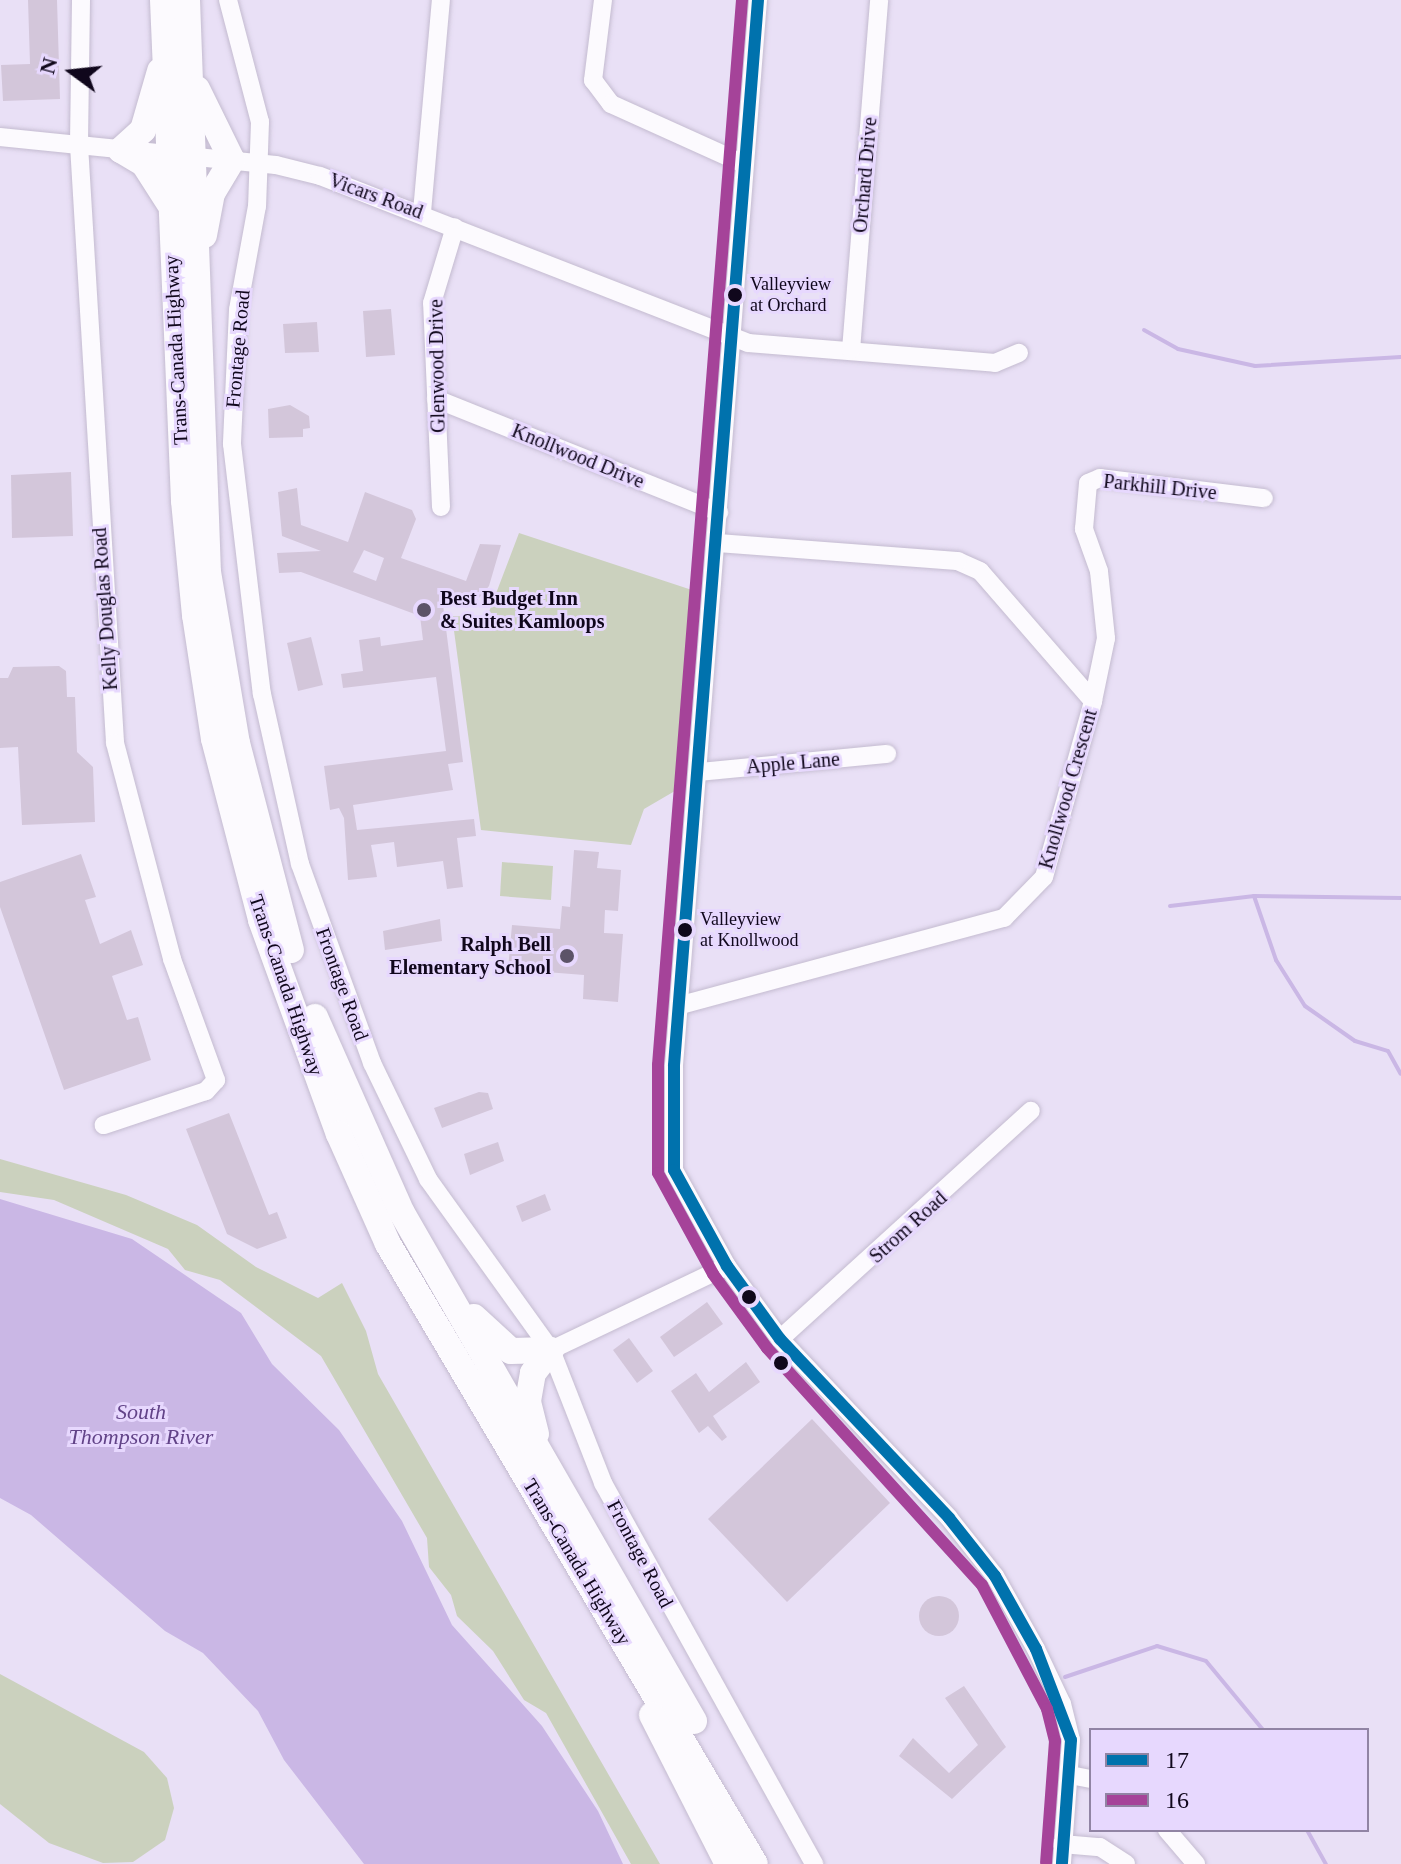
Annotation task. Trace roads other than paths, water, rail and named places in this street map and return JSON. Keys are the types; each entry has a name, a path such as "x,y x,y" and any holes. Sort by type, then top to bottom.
{"highway":[{"name":"Trans-Canada Highway","path":"163,0 166,47 197,270 208,572 237,743 281,924 341,1082 402,1213 562,1500 773,1864"},
{"name":"Trans-Canada Highway","path":"187,0 192,73 180,155 169,203 195,615 237,836 339,1134 388,1244 755,1864"},
{"path":"166,47 147,122 121,150 144,164 169,203"},
{"path":"192,73 232,160 212,193 197,270"},
{"path":"402,1213 500,1347 551,1350"},
{"path":"453,1355 496,1380 551,1350"},
{"path":"551,1350 533,1373 528,1401 562,1500"},
{"path":"563,1541 728,1864"}],"street":[{"name":"Kelly Douglas Road","path":"81,0 79,145 115,743 172,959 216,1080 206,1091 104,1125"},
{"name":"Frontage Road","path":"228,0 260,122 259,163 238,310 232,444 262,694 300,864 372,1063 428,1179 551,1350 603,1483 814,1864"},
{"path":"422,212 441,0"},
{"path":"603,0 593,80 611,104 744,164"},
{"path":"758,0 670,1129 674,1170 727,1266 780,1339 949,1518 995,1576 1062,1704 1070,1775 1062,1864"},
{"name":"Orchard Drive","path":"851,350 879,0"},
{"name":"Vicars Road","path":"0,137 259,163 320,176 422,212 732,335"},
{"name":"Glenwood Drive","path":"441,507 432,303 455,227"},
{"path":"732,335 748,343 995,363 1019,353"},
{"name":"Knollwood Drive","path":"436,399 719,512"},
{"name":"Parkhill Drive","path":"1093,701 1106,638 1099,571 1084,529 1088,483 1100,478 1264,498"},
{"name":"Knollwood Crescent","path":"681,1005 1004,918 1044,877 1093,701 1001,593 958,561 717,543"},
{"name":"Apple Lane","path":"699,772 887,754"},
{"name":"Strom Road","path":"780,1339 1031,1111"},
{"path":"551,1350 727,1266"},
{"path":"1070,1775 1089,1779"},
{"path":"1169,1832 1196,1864"},
{"path":"1062,1844 1100,1847 1126,1864"}],"water":[{"name":"South Thompson River","path":"0,1199 132,1239 241,1313 272,1364 339,1430 402,1521 452,1625 542,1726 598,1811 623,1864 364,1864 284,1760 258,1711 203,1653 165,1631 31,1515 0,1498"}],"waterway":[{"path":"1144,330 1178,349 1255,366 1401,357"},
{"path":"1254,896 1276,960 1305,1006 1355,1041 1388,1051 1401,1074"},
{"path":"1170,906 1254,896 1401,898"},
{"path":"1065,1677 1157,1646 1206,1661 1261,1728"},
{"path":"1308,1832 1326,1864"}],"place":[{"name":"Valleyview at Orchard","path":"735,295"},
{"name":"Best Budget Inn & Suites Kamloops","path":"424,610"},
{"name":"Valleyview at Knollwood","path":"685,930"},
{"name":"Ralph Bell Elementary School","path":"567,956"}]}
